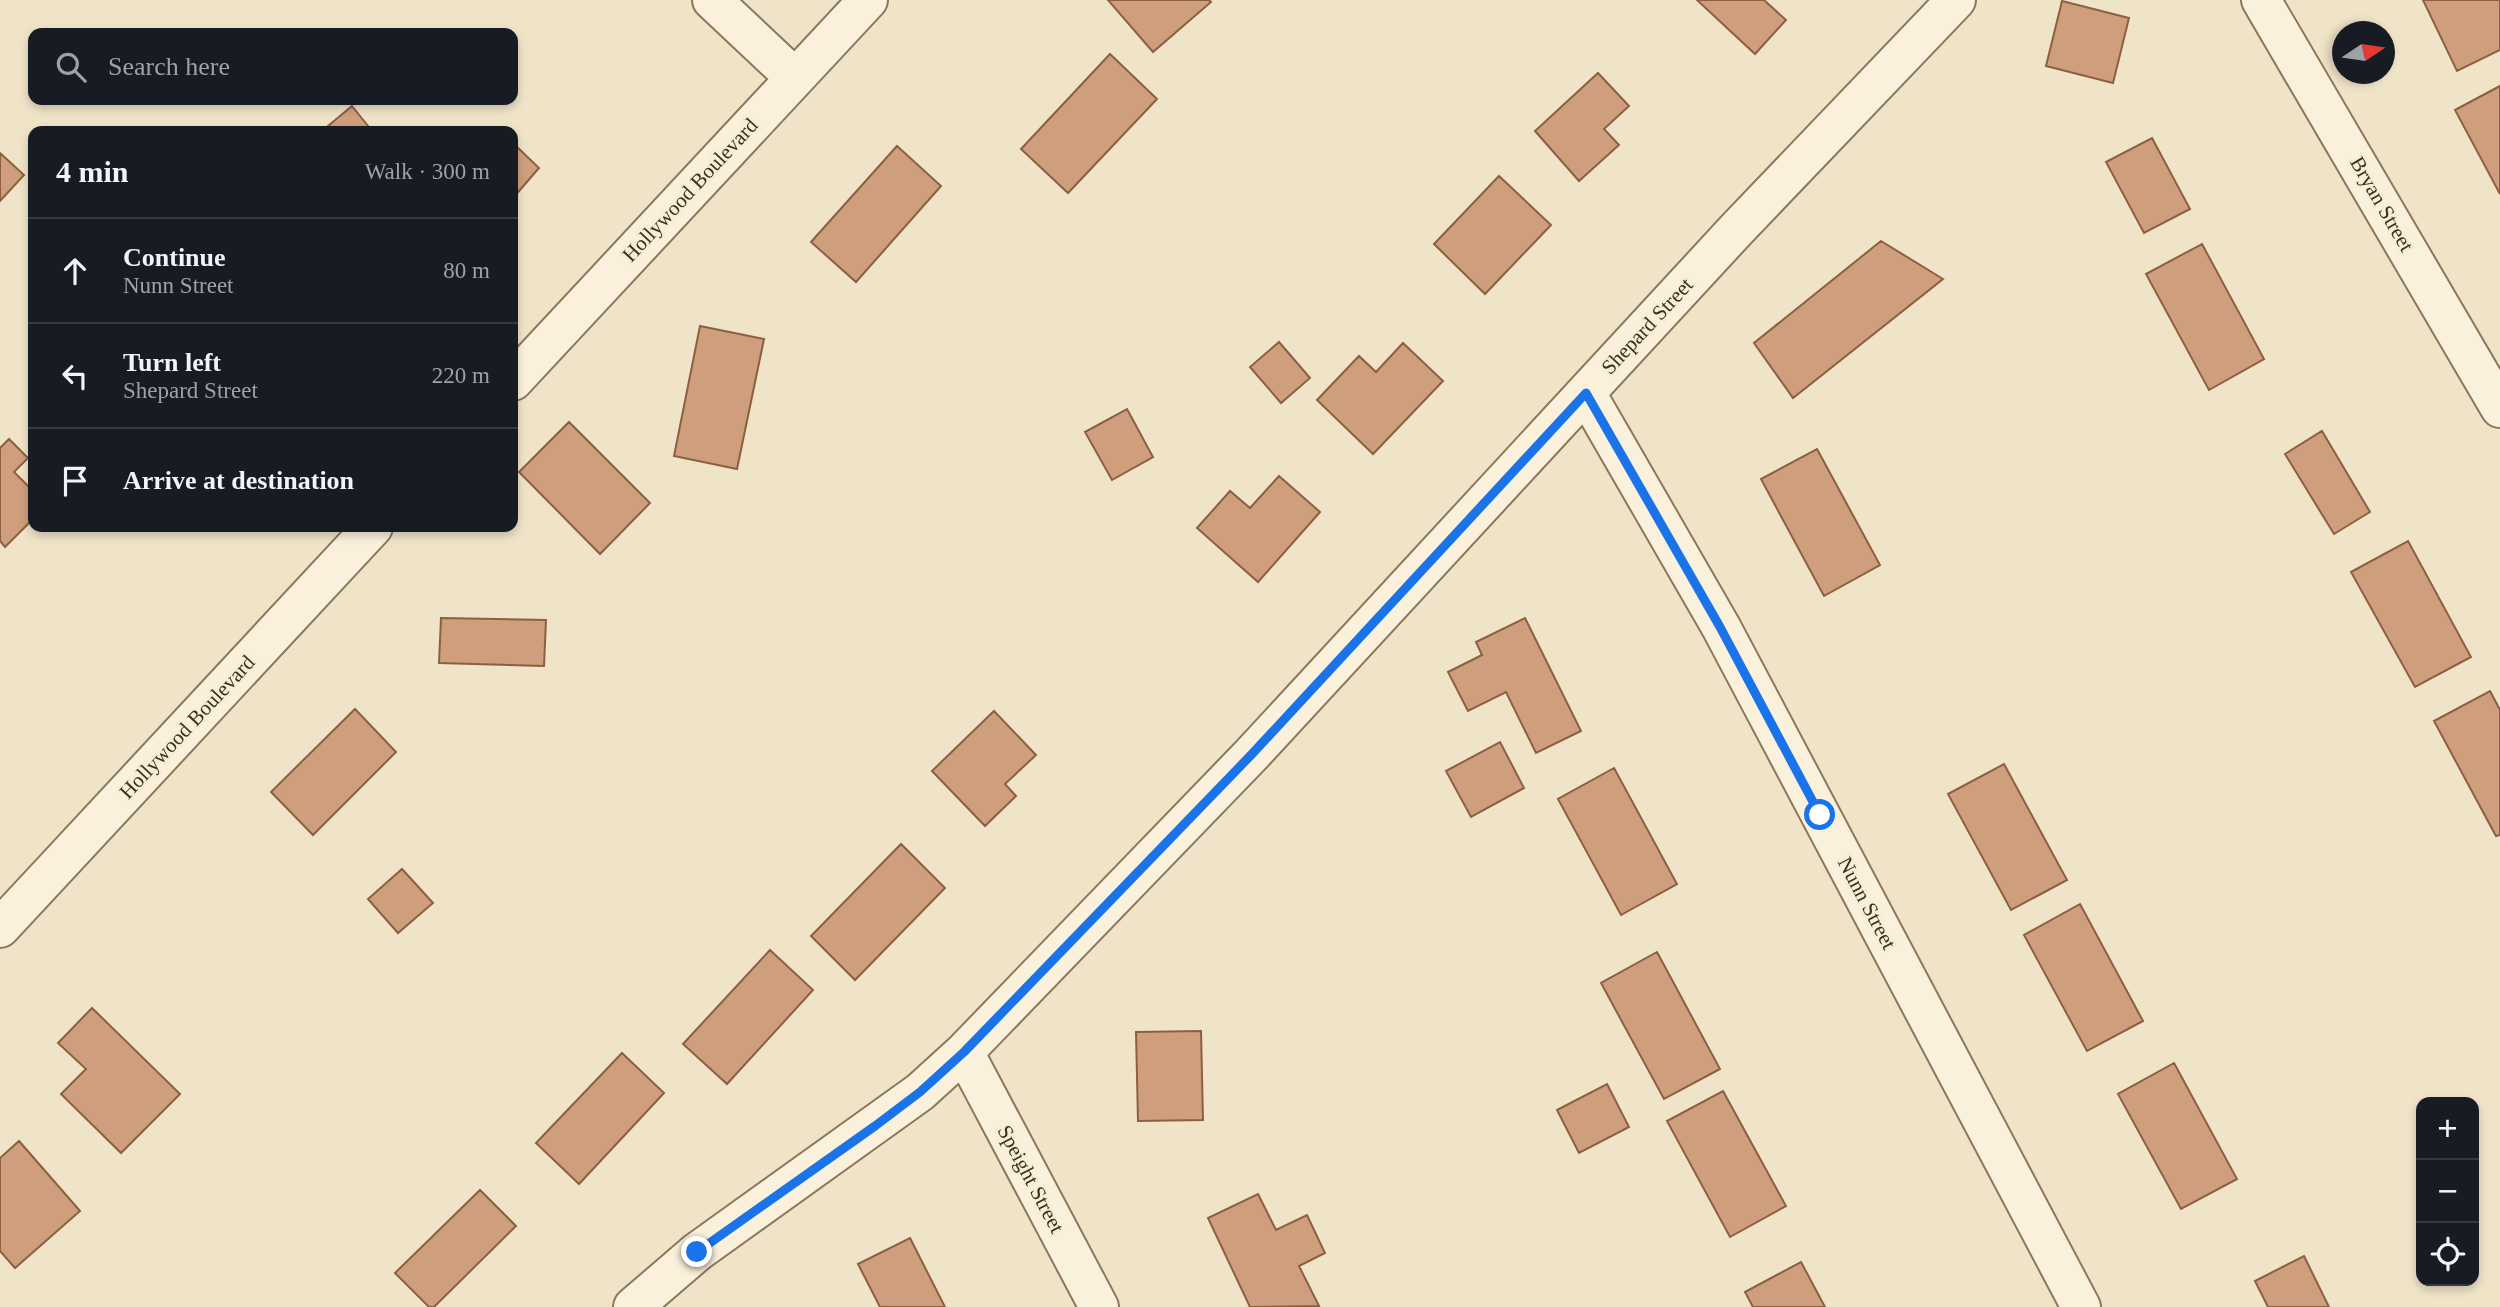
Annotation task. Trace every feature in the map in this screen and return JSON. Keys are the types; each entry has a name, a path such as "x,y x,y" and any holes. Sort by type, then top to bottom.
{"street":[{"path":"712,0 795,78"},
{"name":"Hollywood Boulevard","path":"518,376 868,0"},
{"name":"Shepard Street","path":"633,1307 697,1252 920,1092 964,1052 1252,754 1736,230 1956,0"},
{"name":"Bryan Street","path":"2261,0 2500,408"},
{"name":"Nunn Street","path":"1586,393 1720,627 2081,1307"},
{"name":"Hollywood Boulevard","path":"0,928 368,532"},
{"name":"Speight Street","path":"964,1052 1099,1307"}],"building":[{"path":"1108,0 1209,0 1211,2 1153,52"},
{"path":"1697,0 1764,0 1786,20 1755,54"},
{"path":"2423,0 2500,0 2500,50 2457,71"},
{"path":"2062,1 2129,18 2113,83 2046,66"},
{"path":"1110,54 1157,99 1068,193 1021,149"},
{"path":"1598,73 1629,106 1604,129 1619,145 1579,181 1535,131"},
{"path":"2500,86 2500,194 2455,110"},
{"path":"352,106 368,126 328,126"},
{"path":"2152,138 2190,209 2144,233 2106,162"},
{"path":"897,146 941,186 856,282 811,242"},
{"path":"518,148 539,168 518,192"},
{"path":"0,153 24,175 0,201"},
{"path":"1499,176 1551,225 1485,294 1434,244"},
{"path":"1881,241 1943,279 1793,398 1754,343"},
{"path":"2202,244 2264,359 2209,390 2146,274"},
{"path":"700,326 764,339 737,469 674,456"},
{"path":"1279,342 1310,378 1281,403 1250,367"},
{"path":"1403,343 1443,381 1373,454 1317,400 1359,356 1376,372"},
{"path":"1127,409 1153,457 1112,480 1085,432"},
{"path":"569,422 650,503 600,554 519,472"},
{"path":"2322,431 2370,512 2334,534 2285,454"},
{"path":"9,439 28,458 14,472 28,486 28,524 5,547 0,541 0,448"},
{"path":"1817,449 1880,565 1824,596 1761,479"},
{"path":"1279,476 1320,512 1258,582 1197,528 1230,491 1250,508"},
{"path":"2408,541 2471,657 2415,687 2351,572"},
{"path":"441,618 546,620 544,666 439,663"},
{"path":"1525,618 1581,731 1536,753 1506,692 1468,711 1448,672 1482,655 1476,642"},
{"path":"2490,691 2500,710 2500,835 2496,836 2434,721"},
{"path":"355,709 396,752 313,835 271,792"},
{"path":"994,711 1036,755 1005,784 1016,796 985,826 932,771"},
{"path":"1500,742 1524,788 1471,817 1446,771"},
{"path":"2004,764 2067,880 2011,910 1948,794"},
{"path":"1614,768 1677,884 1621,915 1558,799"},
{"path":"901,844 945,888 855,980 811,936"},
{"path":"402,869 433,903 398,933 368,899"},
{"path":"2080,904 2143,1021 2087,1051 2024,935"},
{"path":"770,950 813,990 727,1084 683,1044"},
{"path":"1657,952 1720,1069 1664,1099 1601,983"},
{"path":"92,1008 180,1094 121,1153 61,1094 86,1069 58,1043"},
{"path":"1201,1031 1203,1120 1138,1121 1136,1032"},
{"path":"622,1053 664,1093 579,1184 536,1143"},
{"path":"2174,1063 2237,1179 2181,1209 2118,1094"},
{"path":"1607,1084 1629,1127 1579,1153 1557,1110"},
{"path":"1723,1091 1786,1206 1730,1237 1667,1121"},
{"path":"19,1141 80,1211 15,1268 0,1251 0,1158"},
{"path":"480,1190 516,1226 434,1307 429,1307 395,1273"},
{"path":"1258,1194 1276,1230 1307,1215 1325,1253 1299,1266 1319,1306 1250,1307 1208,1218"},
{"path":"910,1238 945,1307 880,1307 858,1264"},
{"path":"2304,1256 2329,1307 2268,1307 2255,1281"},
{"path":"1801,1262 1825,1307 1753,1307 1745,1292"}],"route":[{"path":"697,1252 875,1126 920,1092 964,1052 1252,754 1586,393 1720,627 1820,815"}]}
